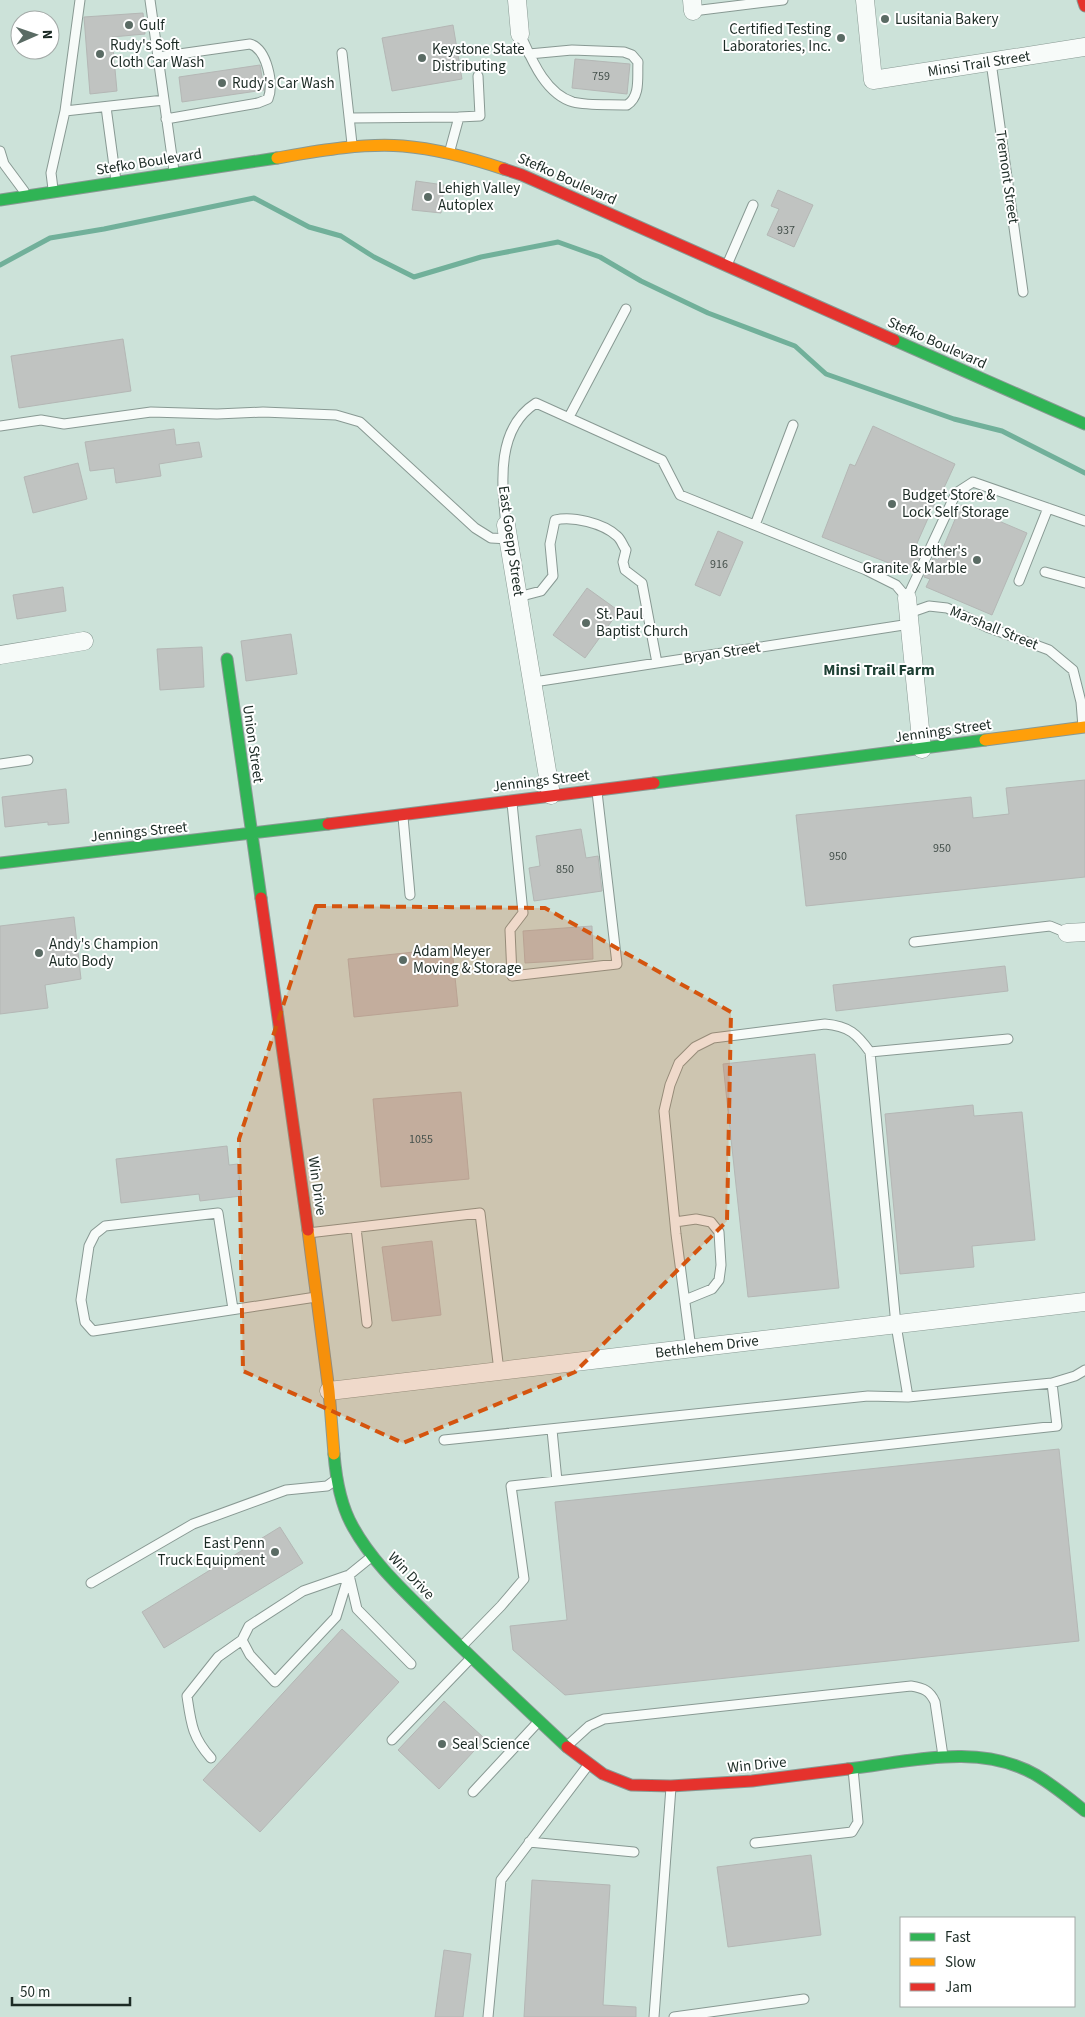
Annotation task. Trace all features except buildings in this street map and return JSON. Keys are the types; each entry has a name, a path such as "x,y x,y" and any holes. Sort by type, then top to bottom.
{"street":[{"path":"517,0 520,34"},
{"name":"Minsi Trail Street","path":"865,0 873,80 1085,47"},
{"path":"1083,0 1085,6"},
{"name":"Stefko Boulevard","path":"0,200 353,147 402,146 449,152 496,165 522,175 726,267 1085,424"},
{"name":"East Goepp Street","path":"508,532 551,795"},
{"path":"908,612 922,750"},
{"path":"0,655 84,641"},
{"name":"Union Street","path":"227,659 250,834"},
{"name":"Jennings Street","path":"0,863 250,834 597,789 922,750 1084,727"},
{"name":"Win Drive","path":"250,834 308,1233 329,1391 336,1480 352,1526 372,1556 389,1576 566,1747 603,1774 631,1785 671,1786 752,1781 964,1755 1012,1764 1035,1774 1085,1811"},
{"path":"1067,933 1085,932"},
{"name":"Bethlehem Drive","path":"329,1391 1085,1302"}],"lane":[{"path":"54,191 51,172 65,111 80,0"},
{"path":"150,0 174,173"},
{"path":"692,6 778,0"},
{"path":"520,34 529,54 552,91 572,102 627,105 632,101 636,93 638,62 632,55 624,52 572,50 529,54"},
{"path":"158,57 250,44 257,46 264,55 271,92 268,99 258,103 166,119"},
{"path":"342,53 353,147"},
{"name":"Tremont Street","path":"991,62 1023,292"},
{"path":"350,118 480,116 478,76"},
{"path":"65,111 164,100"},
{"path":"106,107 117,182"},
{"path":"449,152 459,117"},
{"path":"0,151 4,164 28,196"},
{"path":"726,267 753,205"},
{"path":"569,417 626,309"},
{"name":"East Goepp Street","path":"508,532 502,481 508,439 527,409 536,404 569,417 662,460 680,495 755,525"},
{"path":"0,426 40,420 64,424 151,412 216,414 263,412 336,415 360,422 382,440 475,528 491,538 508,532"},
{"path":"793,425 755,525 896,584 908,612"},
{"path":"908,612 956,493 972,482 1085,520"},
{"path":"1019,581 1048,508"},
{"path":"518,597 541,591 553,576 550,544 555,520 566,518 594,524 618,536 626,550 623,562 625,570 642,583 657,663"},
{"path":"1045,572 1085,583"},
{"name":"Marshall Street","path":"908,612 929,606 948,608 987,627 1049,650 1074,670 1084,727"},
{"name":"Bryan Street","path":"534,682 657,663 908,612"},
{"path":"0,764 28,760"},
{"path":"511,800 522,913 510,930 512,976 617,964 597,789"},
{"path":"402,814 410,896"},
{"path":"914,942 1050,926 1067,933"},
{"path":"691,1349 675,1222 664,1111 670,1085 679,1064 695,1047 713,1038 825,1024 841,1025 859,1037 870,1052 896,1325 908,1397"},
{"path":"870,1052 1008,1039"},
{"path":"233,1309 218,1213 106,1226 95,1234 90,1246 81,1300 85,1322 93,1331 316,1297"},
{"path":"308,1233 480,1213 499,1371"},
{"path":"675,1222 696,1219 711,1222 719,1232 722,1265 719,1280 712,1289 685,1300"},
{"path":"356,1228 367,1323"},
{"path":"444,1440 868,1396 908,1397 1052,1383 1075,1376 1085,1370"},
{"path":"461,1647 501,1606 524,1578 511,1486 1057,1426 1052,1383"},
{"path":"552,1430 558,1481"},
{"path":"91,1583 193,1524 286,1490 327,1486 336,1480"},
{"path":"211,1758 198,1743 190,1719 187,1696 218,1657 242,1640 249,1626 303,1591 349,1575 372,1556"},
{"path":"242,1640 250,1655 275,1682 336,1618 349,1575"},
{"path":"349,1575 356,1609 411,1664"},
{"path":"392,1740 471,1657"},
{"path":"566,1747 589,1726 604,1719 911,1686 922,1688 931,1694 935,1702 943,1757"},
{"path":"474,1792 539,1721"},
{"path":"488,2017 501,1880 589,1764"},
{"path":"755,1842 852,1832 858,1822 852,1769"},
{"path":"654,2017 671,1786"},
{"path":"529,1842 634,1852"},
{"path":"674,2017 804,1999"}],"highlighted area":[{"path":"316,906 545,908 731,1012 727,1221 575,1372 403,1443 243,1371 239,1139"}],"waterway":[{"path":"0,265 50,238 104,229 254,198 309,227 341,236 374,257 414,277 481,257 558,242 600,257 641,281 708,313 795,346 826,374 954,419 1002,431 1085,473"}],"traffic: fast":[{"path":"0,200 277,158"},
{"path":"894,340 1085,424"},
{"path":"227,659 261,898"},
{"path":"654,783 985,740"},
{"path":"0,863 328,824"},
{"path":"334,1454 338,1483 345,1510 361,1540 389,1576 567,1747"},
{"path":"848,1769 944,1757 991,1759 1014,1765 1036,1775 1055,1787 1085,1811"}],"traffic: slow":[{"path":"277,158 324,150 387,145 429,149 504,169"},
{"path":"985,740 1085,727"},
{"path":"308,1230 329,1391 334,1454"}],"traffic: jam":[{"path":"1083,0 1085,6"},
{"path":"504,169 522,175 894,340"},
{"path":"328,824 654,783"},
{"path":"261,898 308,1230"},
{"path":"567,1747 603,1774 631,1785 671,1786 752,1781 848,1769"}],"place":[{"name":"Lusitania Bakery","path":"885,19"},
{"name":"Gulf","path":"129,25"},
{"name":"Certified Testing Laboratories, Inc.","path":"841,38"},
{"name":"Rudy's Soft Cloth Car Wash","path":"100,54"},
{"name":"Keystone State Distributing","path":"422,58"},
{"name":"Rudy's Car Wash","path":"222,83"},
{"name":"Lehigh Valley Autoplex","path":"428,197"},
{"name":"Budget Store & Lock Self Storage","path":"892,504"},
{"name":"Brother's Granite & Marble","path":"977,560"},
{"name":"St. Paul Baptist Church","path":"586,623"},
{"name":"Andy's Champion Auto Body","path":"39,953"},
{"name":"Adam Meyer Moving & Storage","path":"403,960"},
{"name":"East Penn Truck Equipment","path":"275,1552"},
{"name":"Seal Science","path":"442,1744"}],"district":[{"name":"Minsi Trail Farm","path":"879,670"}]}
